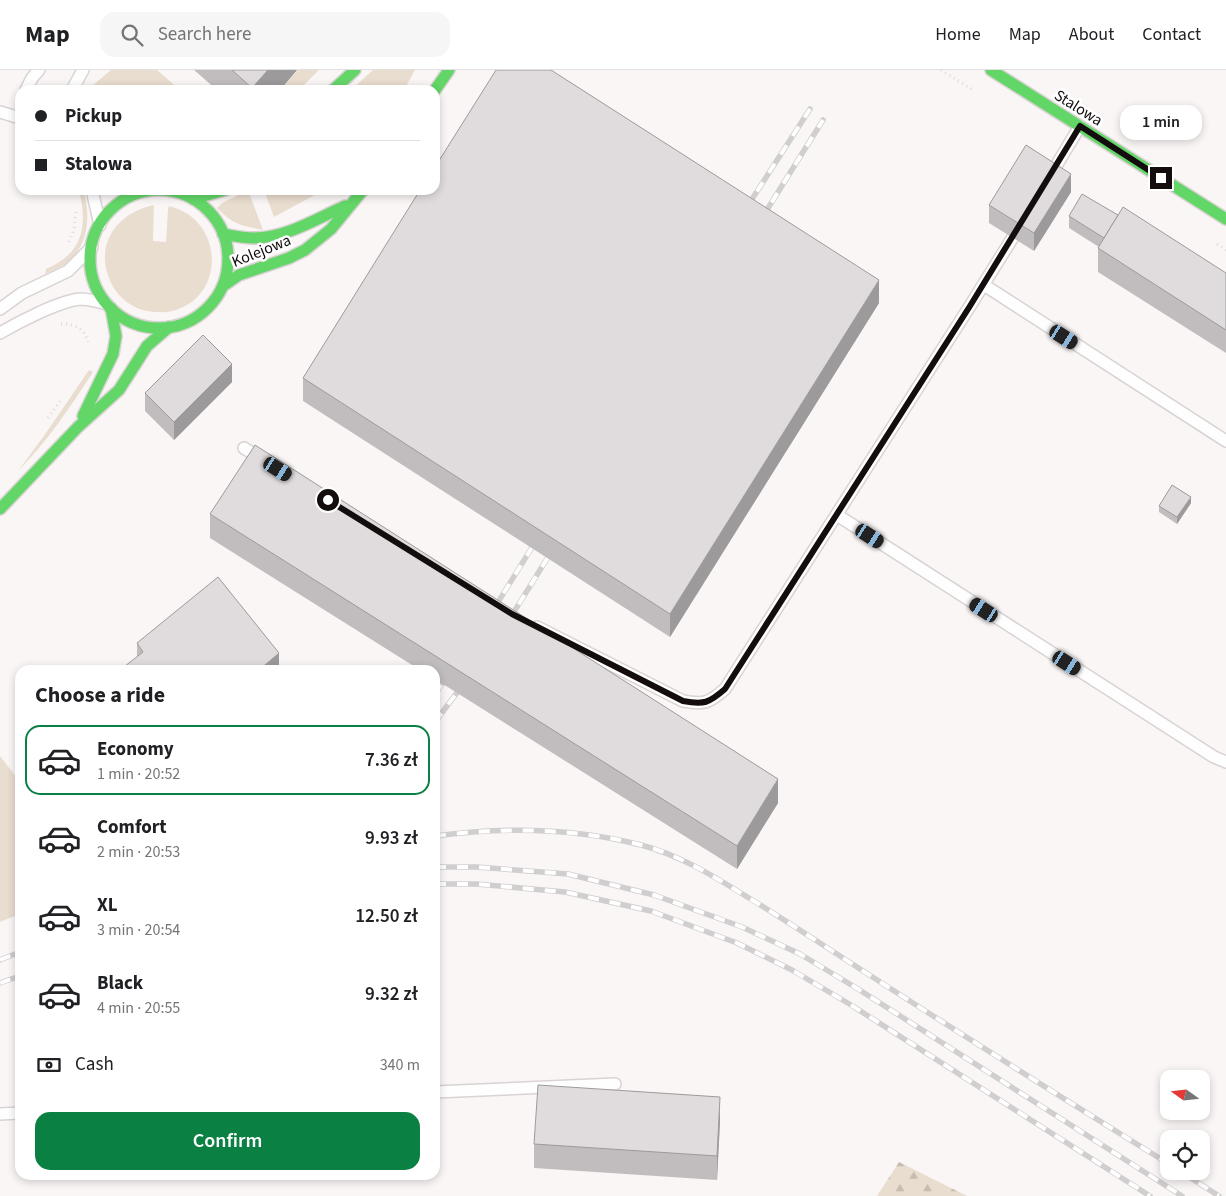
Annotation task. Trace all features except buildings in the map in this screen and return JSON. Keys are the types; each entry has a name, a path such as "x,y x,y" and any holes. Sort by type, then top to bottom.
{"street":[{"path":"338,85 355,70"},
{"path":"438,85 449,70"},
{"name":"Stalowa","path":"991,70 1226,219"},
{"path":"78,427 112,354 117,334 109,306 97,288 93,275 92,247 100,225 113,208 134,195"},
{"path":"109,306 126,319 140,325 169,327 186,322 207,308 217,296 227,271 228,259 223,234 215,219 206,208 184,195"},
{"path":"193,199 207,195"},
{"name":"Kolejowa","path":"222,286 244,273 289,258 305,250 331,229 358,195"},
{"name":"Kolejowa","path":"223,234 248,239 272,236 300,226 352,202"},
{"path":"0,510 78,427 118,390 147,346 169,327"}],"lane":[{"path":"28,85 39,70"},
{"path":"75,85 83,70"},
{"path":"0,112 15,116"},
{"path":"1046,183 1080,126"},
{"path":"93,195 100,225"},
{"path":"529,623 683,701 705,703 725,689 984,285 1025,217"},
{"path":"0,309 22,294 68,271 92,247"},
{"path":"984,285 1226,441"},
{"path":"0,333 46,310 70,301 90,300 109,306"},
{"path":"244,448 270,463"},
{"path":"837,515 1206,752 1226,762"},
{"path":"440,1092 615,1084"},
{"path":"0,1114 15,1113"}],"path":[{"path":"67,246 74,229 76,208"},
{"path":"52,327 66,324 75,326 86,335 89,346"},
{"path":"46,420 62,396"}],"green space":[{"path":"111,70 157,70 174,85 93,85"},
{"path":"298,70 319,70 304,85 284,85"},
{"path":"373,70 415,70 407,85 356,85"},
{"path":"80,195 85,195 87,218 81,246 69,261 45,274 46,269 58,263 75,247 82,227"},
{"path":"239,195 250,195 263,230 238,224 228,218 217,208"},
{"path":"266,195 315,195 274,217"},
{"path":"154,205 153,241 166,242 169,206 188,214 201,227 209,243 212,261 209,278 200,294 186,305 167,312 144,310 128,303 114,288 105,265 105,252 113,231 130,214"},
{"path":"89,370 93,372 67,411 49,436 18,471 46,433"},
{"path":"0,756 15,776 15,916 0,922"},
{"path":"899,1162 967,1196 877,1196"}],"railway":[{"path":"745,210 810,109"},
{"path":"760,221 823,120"},
{"path":"492,612 539,536"},
{"path":"507,623 555,546"},
{"path":"440,687 451,672"},
{"path":"440,715 465,682"},
{"path":"440,835 512,830 564,832 616,839 670,855 710,875 764,907 1160,1158"},
{"path":"440,867 477,867 568,874 654,895 742,927 800,954 858,989 1182,1196"},
{"path":"440,884 476,884 565,892 651,911 737,943 792,970 851,1005 1150,1196"},
{"path":"0,960 15,954"},
{"path":"0,983 15,978"},
{"path":"1194,1180 1219,1196"}],"traffic: fast":[{"path":"338,85 355,70"},
{"path":"438,85 449,70"},
{"path":"991,70 1226,219"},
{"path":"136,195 121,202 102,221 96,233 90,259 96,285 102,297 121,316 133,322 159,328 185,322 197,316 216,297 222,285 228,259"},
{"path":"182,195 197,202 216,221 222,233 228,259"},
{"path":"193,199 207,195"},
{"path":"223,286 239,275 289,258 305,250 331,229 359,195"},
{"path":"223,234 254,238 278,235 301,227 345,206"},
{"path":"83,416 113,354 116,336 111,308"},
{"path":"0,509 78,427 119,390 147,346 169,327"}],"route":[{"path":"328,500 512,614 683,701 697,704 705,703 725,689 970,306 1080,126 1161,178"}]}
